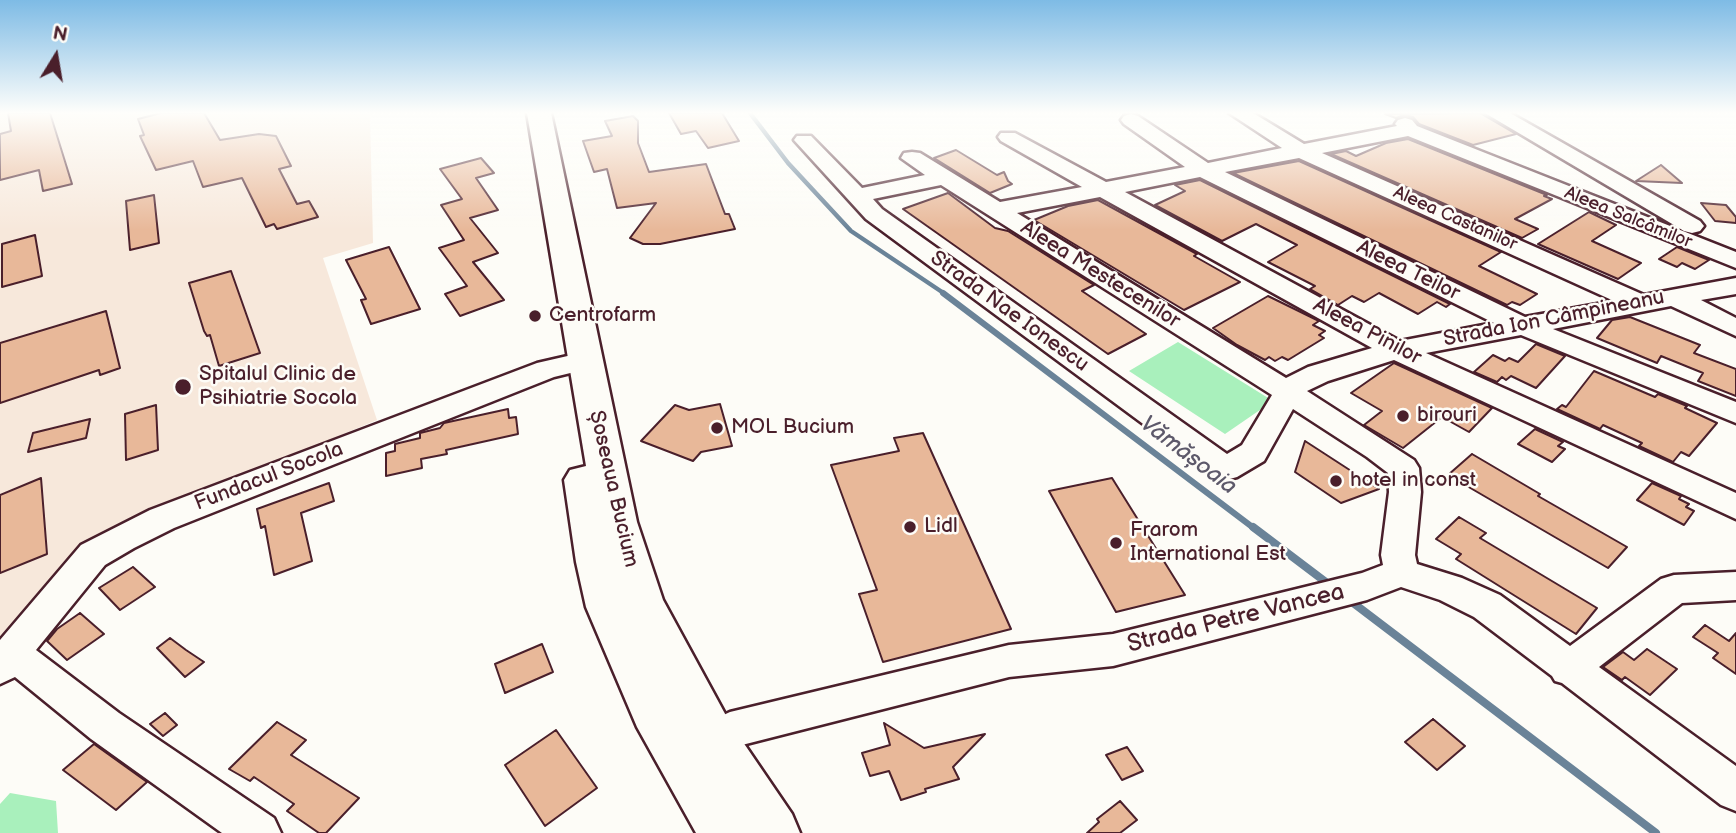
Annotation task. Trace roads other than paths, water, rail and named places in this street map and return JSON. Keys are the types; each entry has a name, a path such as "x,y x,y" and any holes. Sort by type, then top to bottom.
{"main road":[{"name":"Șoseaua Bucium","path":"532,152 576,363 616,522 726,833"},
{"name":"Șoseaua Bucium","path":"544,152 576,363"},
{"name":"Șoseaua Bucium","path":"696,748 773,833"}],"street":[{"name":"Strada Nae Ionescu","path":"814,152 874,214 1226,469 1254,453 1288,392"},
{"name":"Aleea Pinilor","path":"1035,152 1396,350 1736,507"},
{"name":"Aleea Teilor","path":"1177,152 1202,169 1508,320 1736,413"},
{"path":"996,210 1296,152"},
{"name":"Aleea Castanilor","path":"1303,152 1637,302"},
{"name":"Aleea Salcâmilor","path":"1469,152 1736,261"},
{"path":"1559,152 1736,251"},
{"name":"Aleea Mestecenilor","path":"912,158 1288,392"},
{"path":"857,196 945,178"},
{"name":"Strada Ion Câmpineanu","path":"1288,392 1301,381 1318,374 1396,350 1637,302 1736,286"},
{"path":"1671,296 1736,328"},
{"name":"Fundacul Socola","path":"3,663 93,555 122,539 162,519 547,369 576,363"},
{"path":"1288,392 1403,468 1405,492 1398,555 1402,572 1449,588 1487,606 1568,669 1736,791"},
{"name":"Strada Petre Vancea","path":"696,748 730,730 764,721 1009,661 1113,650 1367,586 1402,572"},
{"path":"1568,669 1674,589 1736,586"},
{"path":"3,663 22,661 105,726 258,833"}],"waterway":[{"name":"Vămășoaia","path":"780,152 851,231 945,294"},
{"name":"Vămășoaia","path":"943,293 1255,529"},
{"name":"Vămășoaia","path":"1253,527 1331,586"},
{"name":"Vămășoaia","path":"1348,599 1656,833"}],"place":[{"name":"Centrofarm","path":"535,316"},
{"name":"Spitalul Clinic de Psihiatrie Socola","path":"183,387"},
{"name":"birouri","path":"1403,416"},
{"name":"MOL Bucium","path":"717,428"},
{"name":"hotel in const","path":"1336,481"},
{"name":"Lidl","path":"910,527"},
{"name":"Frarom International Est","path":"1116,543"}]}
